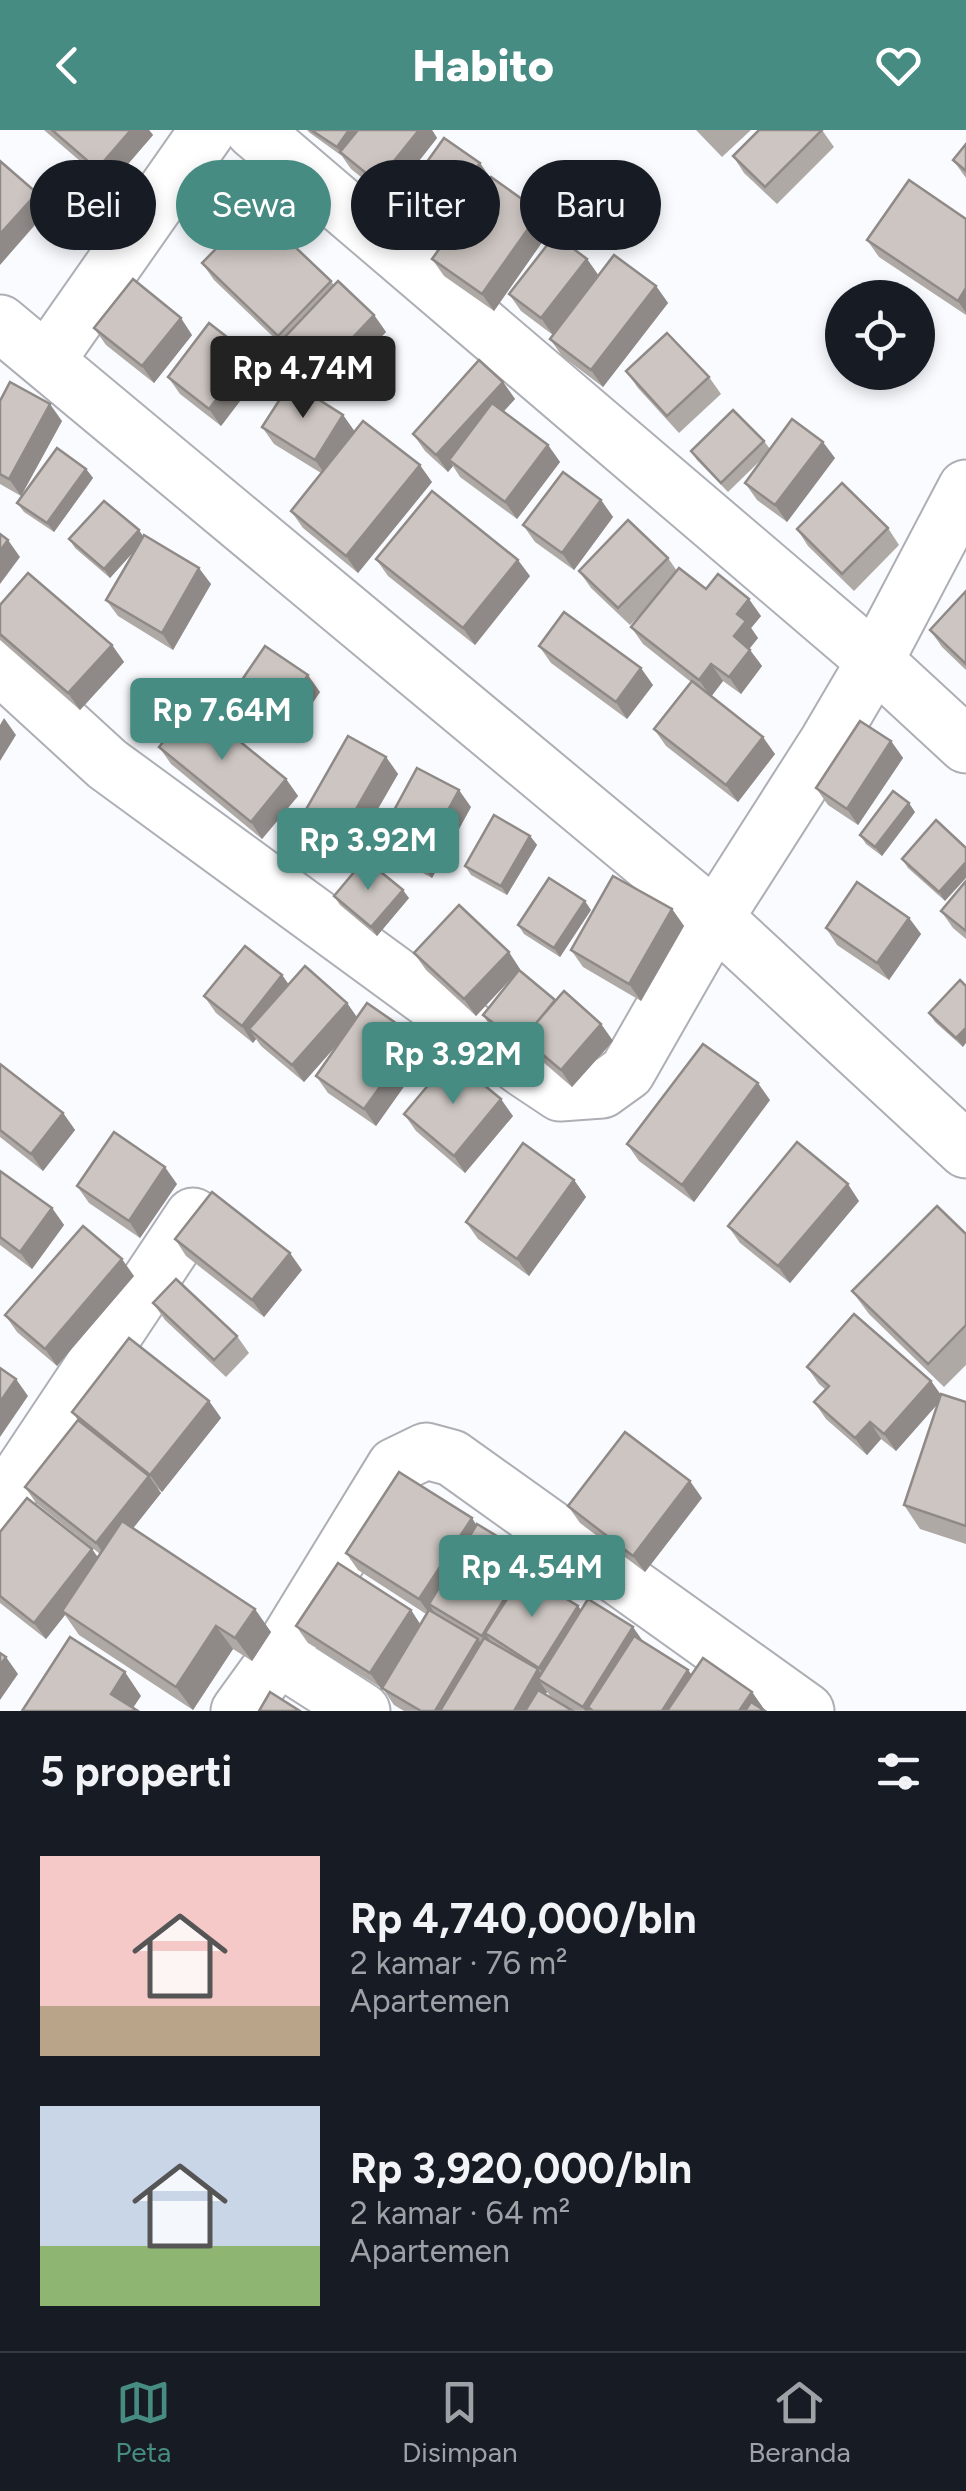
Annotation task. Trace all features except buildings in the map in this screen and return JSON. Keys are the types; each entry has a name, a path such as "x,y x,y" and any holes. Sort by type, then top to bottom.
{"street":[{"path":"208,130 15,342 715,918 966,1150"},
{"path":"253,130 875,661 966,745"},
{"path":"0,666 107,764 560,1093 602,1090 627,1072 715,918 828,740 875,661 966,488"},
{"path":"0,1506 193,1216"},
{"path":"239,1711 278,1657 395,1466 426,1451 452,1458 806,1711"},
{"path":"278,1657 362,1711"}]}
